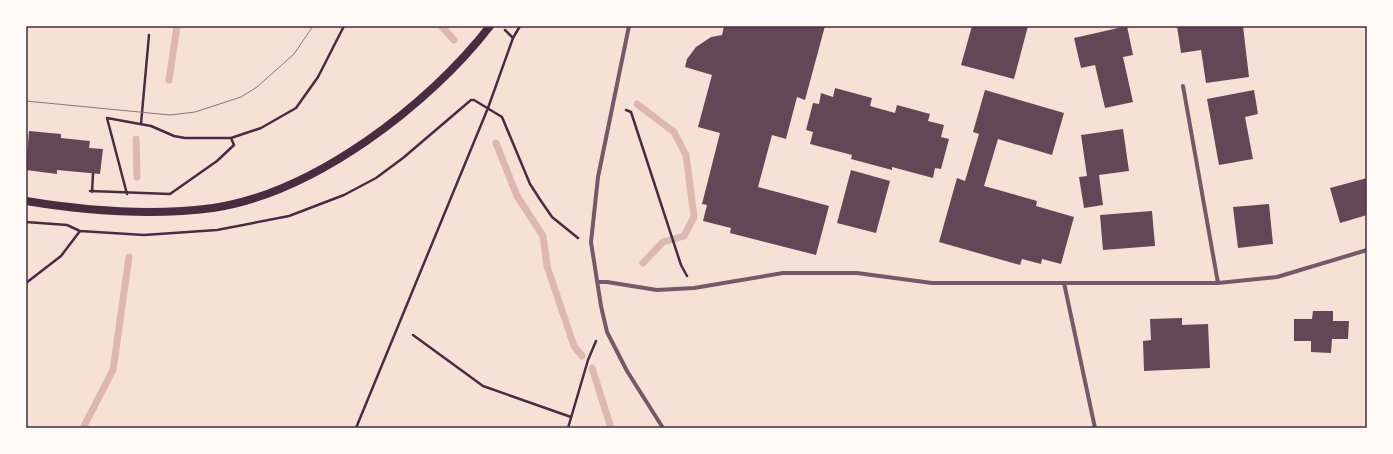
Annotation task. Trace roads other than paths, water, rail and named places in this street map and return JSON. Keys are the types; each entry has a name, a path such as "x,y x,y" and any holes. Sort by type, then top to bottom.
{"main road":[{"path":"26,201 89,209 165,211 213,208 261,196 303,180 344,156 392,121 440,80 466,55 490,26"}],"street":[{"path":"629,26 598,177 591,242 607,332 627,371 663,428"},
{"path":"1183,86 1218,284"},
{"path":"597,282 607,282 657,290 694,288 783,273 857,273 932,283 1218,284 1277,277 1367,250"},
{"path":"1064,283 1095,428"}],"waterway":[{"path":"169,80 177,26"},
{"path":"441,26 454,40"},
{"path":"637,104 674,132 686,155 694,217 684,236 663,242 643,263"},
{"path":"136,139 137,177"},
{"path":"496,143 517,196 543,236 547,266 574,346 582,356"},
{"path":"83,428 113,370 129,257"},
{"path":"592,368 611,428"}],"tram line":[{"path":"26,101 170,115 195,112 241,97 257,87 294,54 313,26"}]}
